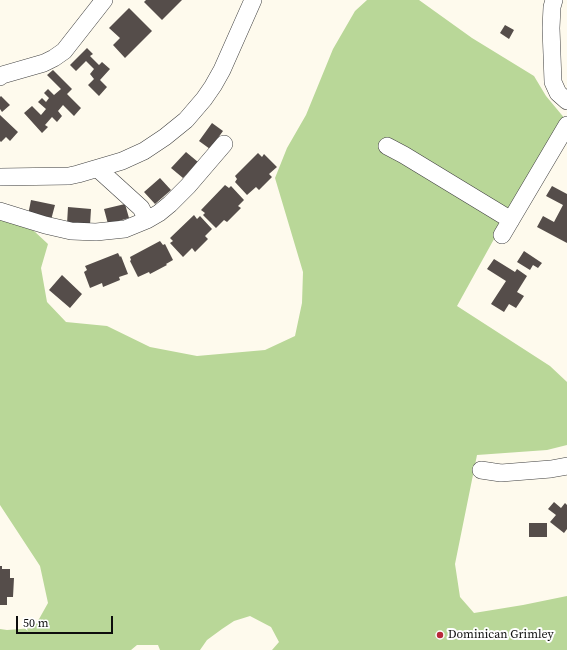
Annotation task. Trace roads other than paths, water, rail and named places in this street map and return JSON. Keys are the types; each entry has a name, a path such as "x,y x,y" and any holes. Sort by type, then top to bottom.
{"street":[{"path":"0,77 2,75 44,63 64,51 104,0"},
{"path":"0,177 69,176 98,169 144,151 165,137 186,120 204,99 218,78 253,0"},
{"path":"554,0 551,17 553,82 558,93 567,101"},
{"path":"502,235 567,125"},
{"path":"1,212 45,225 84,232 125,229 147,220 159,213 184,191 224,144"},
{"path":"387,146 511,220"},
{"path":"98,169 141,208 147,220"},
{"path":"481,470 501,473 551,469 567,466"}],"place":[{"name":"Dominican Grimley","path":"440,635"}]}
